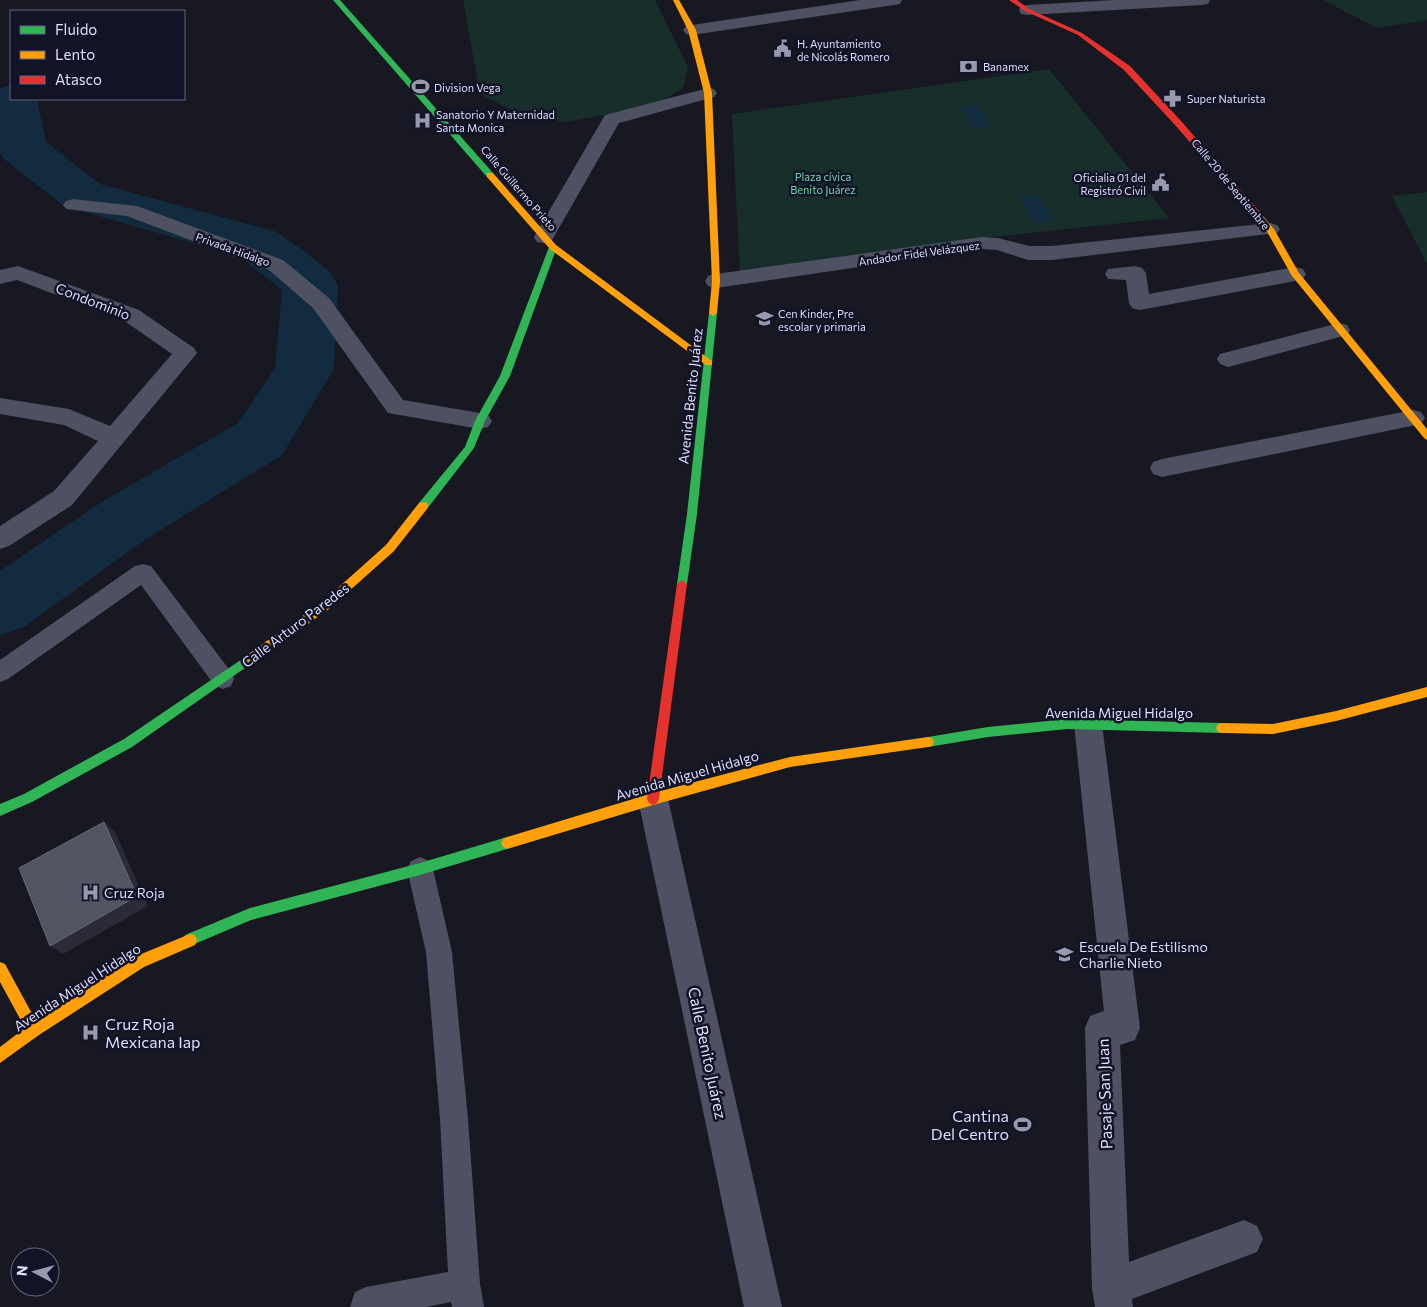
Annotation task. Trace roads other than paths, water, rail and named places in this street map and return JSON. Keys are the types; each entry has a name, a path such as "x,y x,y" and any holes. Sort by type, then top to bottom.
{"main road":[{"name":"Calle Guillermo Prieto","path":"336,0 548,242 709,363"},
{"name":"Avenida Benito Juárez","path":"653,799 692,514 716,281 708,93 692,30 676,0"},
{"name":"Calle 20 de Septiembre","path":"1012,0 1028,10 1080,34 1127,68 1179,124 1270,229 1295,274 1420,427"},
{"name":"Calle Arturo Paredes","path":"0,810 28,798 128,743 223,679 325,606 390,548 469,448 480,421 505,376 548,242"},
{"name":"Avenida Miguel Hidalgo","path":"0,1056 34,1030 139,962 250,914 420,869 653,799 790,762 902,747 988,732 1068,724 1273,729 1336,716 1427,692"},
{"path":"0,969 34,1030"}],"street":[{"path":"692,30 894,0"},
{"path":"1028,10 1202,0"},
{"name":"Calle Arturo Paredes","path":"548,242 612,119 708,93"},
{"name":"Privada Hidalgo","path":"73,205 130,210 276,265 321,303 396,407 480,421"},
{"name":"Andador Fidel Velázquez","path":"716,281 982,243 998,244 1028,253 1052,254 1270,229"},
{"name":"Condominio","path":"0,277 18,273 131,314 186,353 114,438"},
{"path":"1116,274 1135,273 1140,303 1295,274"},
{"path":"1228,359 1339,330"},
{"path":"0,406 69,417 114,438 63,498 0,539"},
{"path":"1162,468 1420,427"},
{"name":"Pasaje San Juan","path":"1088,724 1123,1028 1102,1028 1113,1297"},
{"name":"Calle Benito Juárez","path":"653,799 763,1307"},
{"path":"1113,1297 1244,1239"}],"lane":[{"path":"0,672 143,572 223,679"},
{"path":"366,1307 366,1303 466,1296 454,1119 439,952 420,869"}],"water":[{"path":"976,104 990,126 973,128 959,106"},
{"path":"1037,194 1054,220 1035,223 1019,197"}],"waterway":[{"path":"0,607 123,521 260,439 304,369 310,285 286,264 258,244 82,195 22,148 13,100"}],"place":[{"name":"H. Ayuntamiento de Nicolás Romero","path":"783,49"},
{"name":"Banamex","path":"969,66"},
{"name":"Division Vega","path":"420,87"},
{"name":"Super Naturista","path":"1173,98"},
{"name":"Sanatorio Y Maternidad Santa Monica","path":"422,120"},
{"name":"Oficialia 01 del Registró Civil","path":"1160,183"},
{"name":"Cen Kinder, Pre escolar y primaria","path":"764,319"},
{"name":"Cruz Roja","path":"90,892"},
{"name":"Escuela De Estilismo Charlie Nieto","path":"1065,954"},
{"name":"Cruz Roja Mexicana Iap","path":"91,1032"},
{"name":"Cantina Del Centro","path":"1023,1124"}],"park label":[{"name":"Plaza cívica Benito Juárez","path":"823,182"}]}
